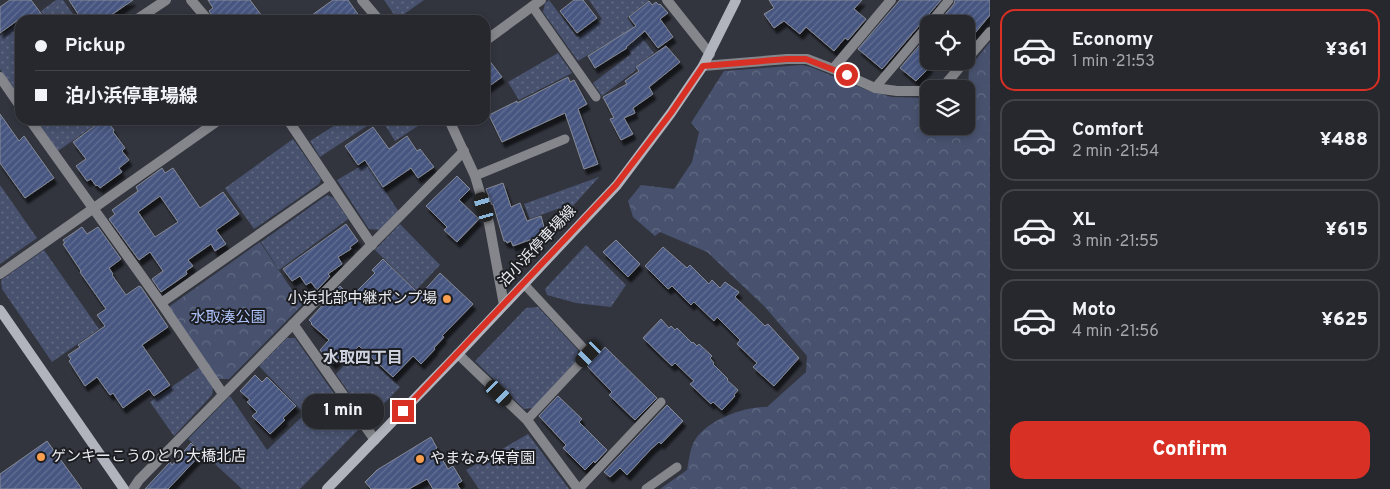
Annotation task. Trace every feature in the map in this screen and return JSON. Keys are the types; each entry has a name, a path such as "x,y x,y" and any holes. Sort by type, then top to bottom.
{"main road":[{"name":"泊小浜停車場線","path":"327,489 458,354 616,185 671,113 703,66 736,0"},
{"path":"0,310 124,489"}],"street":[{"path":"144,15 166,0"},
{"path":"191,0 204,15"},
{"path":"362,0 375,15"},
{"path":"667,0 710,54"},
{"path":"833,69 891,0"},
{"path":"490,37 537,3"},
{"path":"975,50 990,32"},
{"path":"703,66 806,59 875,88 897,91 920,91"},
{"path":"949,80 958,70"},
{"path":"0,78 15,97"},
{"path":"33,125 161,303 223,394"},
{"path":"0,274 212,125"},
{"path":"291,125 372,245"},
{"path":"451,125 475,176 489,223 504,305"},
{"path":"133,489 139,480 223,394 464,151"},
{"path":"161,303 332,184"},
{"path":"293,324 375,440"},
{"path":"458,354 527,420 579,489"}],"lane":[{"path":"936,15 949,0"},
{"path":"537,3 596,97"},
{"path":"875,88 920,35"},
{"path":"475,176 566,139"},
{"path":"524,284 589,354 527,420"},
{"path":"579,489 661,402"},
{"path":"646,489 678,467"}],"green space":[{"path":"56,0 63,0 74,15 44,15 41,11"},
{"path":"384,0 424,0 403,15 394,15"},
{"path":"549,0 577,37 602,19 589,0 649,0 627,18 654,53 635,67 636,70 602,96 593,83 631,54 620,36 578,61 543,12 545,3"},
{"path":"15,25 15,89 0,69 0,36"},
{"path":"990,42 990,489 660,489 687,470 692,446 708,426 738,412 758,407 767,407 806,372 807,356 765,307 707,252 660,232 655,236 633,217 628,201 641,185 674,189 692,162 699,132 691,123 724,71 802,65 811,67 869,91 892,97 920,98 920,135 975,135 975,80 968,80 969,70 975,70 975,61"},
{"path":"558,53 572,73 519,100 508,82"},
{"path":"40,125 95,125 58,151"},
{"path":"335,125 368,125 320,157 310,141"},
{"path":"385,125 419,125 395,141"},
{"path":"293,139 321,179 319,184 254,229 225,188"},
{"path":"366,163 399,212 380,230 369,229 337,180"},
{"path":"599,177 564,216 560,208 530,219 524,204"},
{"path":"0,185 37,238 0,264"},
{"path":"327,195 334,198 348,219 279,270 261,242"},
{"path":"400,224 440,265 416,290 375,250"},
{"name":"水取湊公園","path":"260,242 302,305 229,379 217,379 169,310 170,306"},
{"path":"586,245 626,285 611,307 576,303 547,295 545,289"},
{"path":"44,250 99,329 52,362 2,289 1,280"},
{"path":"538,307 578,350 577,361 533,408 524,409 475,361 526,308"},
{"path":"287,338 295,338 359,429 300,489 242,489 188,439 230,396 267,450 305,414 259,366"},
{"path":"360,349 400,387 368,420 336,374"},
{"path":"200,367 213,387 212,395 174,436 150,402"},
{"path":"528,434 569,489 479,489 466,470"}],"building":[{"path":"10,0 31,0 42,15 15,15 15,22 0,33 0,7"},
{"path":"69,0 133,0 111,15 79,15"},
{"path":"208,0 250,0 261,15 212,15 209,11 213,8"},
{"path":"333,0 348,0 358,15 312,15"},
{"path":"574,0 583,0 597,18 577,33 560,11"},
{"path":"769,0 862,0 854,9 866,19 848,40 845,38 834,51 806,27 800,34 784,21 774,28 764,14 774,8"},
{"path":"900,0 941,0 928,15 920,15 920,25 882,69 858,49"},
{"path":"955,0 990,0 990,15 975,33 975,15 945,15"},
{"path":"649,1 652,5 656,2 660,4 668,13 660,19 673,37 658,48 645,31 627,48 595,68 588,56 636,26 629,17"},
{"path":"920,45 920,70 927,70 916,81 900,68"},
{"path":"666,46 680,62 649,87 653,94 633,108 635,113 624,118 633,134 621,140 610,119 614,118 603,97 627,84 625,81 639,71 636,67"},
{"path":"490,61 502,77 490,85"},
{"path":"568,77 570,82 574,80 587,104 578,109 598,164 584,169 565,113 502,142 490,114 517,101 517,103"},
{"path":"0,114 19,141 24,136 54,178 25,198 0,163"},
{"path":"96,125 110,125 125,148 122,151 129,160 119,168 122,172 100,188 91,179 87,181 76,166 86,159 73,142"},
{"path":"373,127 389,149 407,136 417,151 420,149 434,167 418,178 411,168 383,187 365,160 358,165 345,146"},
{"path":"162,168 165,173 173,168 200,208 223,192 239,214 216,230 226,244 215,251 211,244 188,260 193,266 186,271 187,274 161,292 152,279 163,271 150,252 139,260 109,219 115,214 112,210 138,191 136,187","holes":["160,196 178,222 155,237 138,212"]},
{"path":"457,176 470,189 459,200 479,219 457,242 444,230 447,227 426,206"},
{"path":"503,183 511,207 520,203 527,221 541,216 546,234 513,246 511,241 507,243 504,241 493,204 486,189"},
{"path":"346,224 358,241 350,247 351,249 338,257 342,264 328,274 330,276 317,290 311,282 306,285 300,276 292,281 283,269"},
{"path":"82,227 87,234 98,227 121,259 109,268 126,295 139,286 141,287 168,327 142,345 170,385 154,396 149,389 123,408 113,393 110,395 97,377 85,386 69,361 71,359 68,355 80,347 78,345 105,326 97,315 106,309 63,244 65,243 63,240"},
{"path":"616,240 640,264 628,277 603,252"},
{"path":"663,247 687,268 690,265 709,284 712,280 720,288 725,282 739,292 735,297 765,326 768,324 799,358 774,386 753,367 757,363 737,344 740,340 717,317 714,321 694,302 691,305 672,286 668,289 645,266"},
{"path":"383,259 420,295 440,273 473,304 442,336 444,337 421,364 413,356 393,377 359,346 347,358 343,354 333,364 320,350 329,340 309,320 340,286 351,297 375,273 372,270"},
{"path":"661,319 669,328 671,326 675,330 677,328 692,343 697,346 699,344 712,356 710,358 713,364 738,390 722,410 713,402 711,404 690,384 694,381 675,363 672,366 643,338"},
{"path":"605,347 657,398 635,420 609,395 612,392 587,366"},
{"path":"255,375 262,382 267,377 296,406 270,434 252,416 257,412 247,402 250,400 240,391"},
{"path":"558,396 582,419 579,422 607,450 595,463 594,461 585,470 563,448 566,445 539,416"},
{"path":"667,405 683,421 661,444 659,442 651,449 627,475 620,468 610,477 604,472"},
{"name":"やまなみ保育園","path":"431,437 448,469 453,466 462,481 457,484 460,489 433,489 427,479 409,489 371,489 365,482 377,470"},
{"name":"ゲンキーこうのとり大橋北店","path":"47,441 82,489 0,489 0,474"},
{"path":"191,443 202,453 168,489 145,489 170,462 172,465"}],"place":[{"name":"小浜北部中継ポンプ場","path":"447,299"},
{"name":"ゲンキーこうのとり大橋北店","path":"41,457"},
{"name":"やまなみ保育園","path":"420,459"}],"district":[{"name":"水取四丁目","path":"363,359"}],"route":[{"path":"403,411 616,185 644,150 703,66 806,59 847,75"}]}
